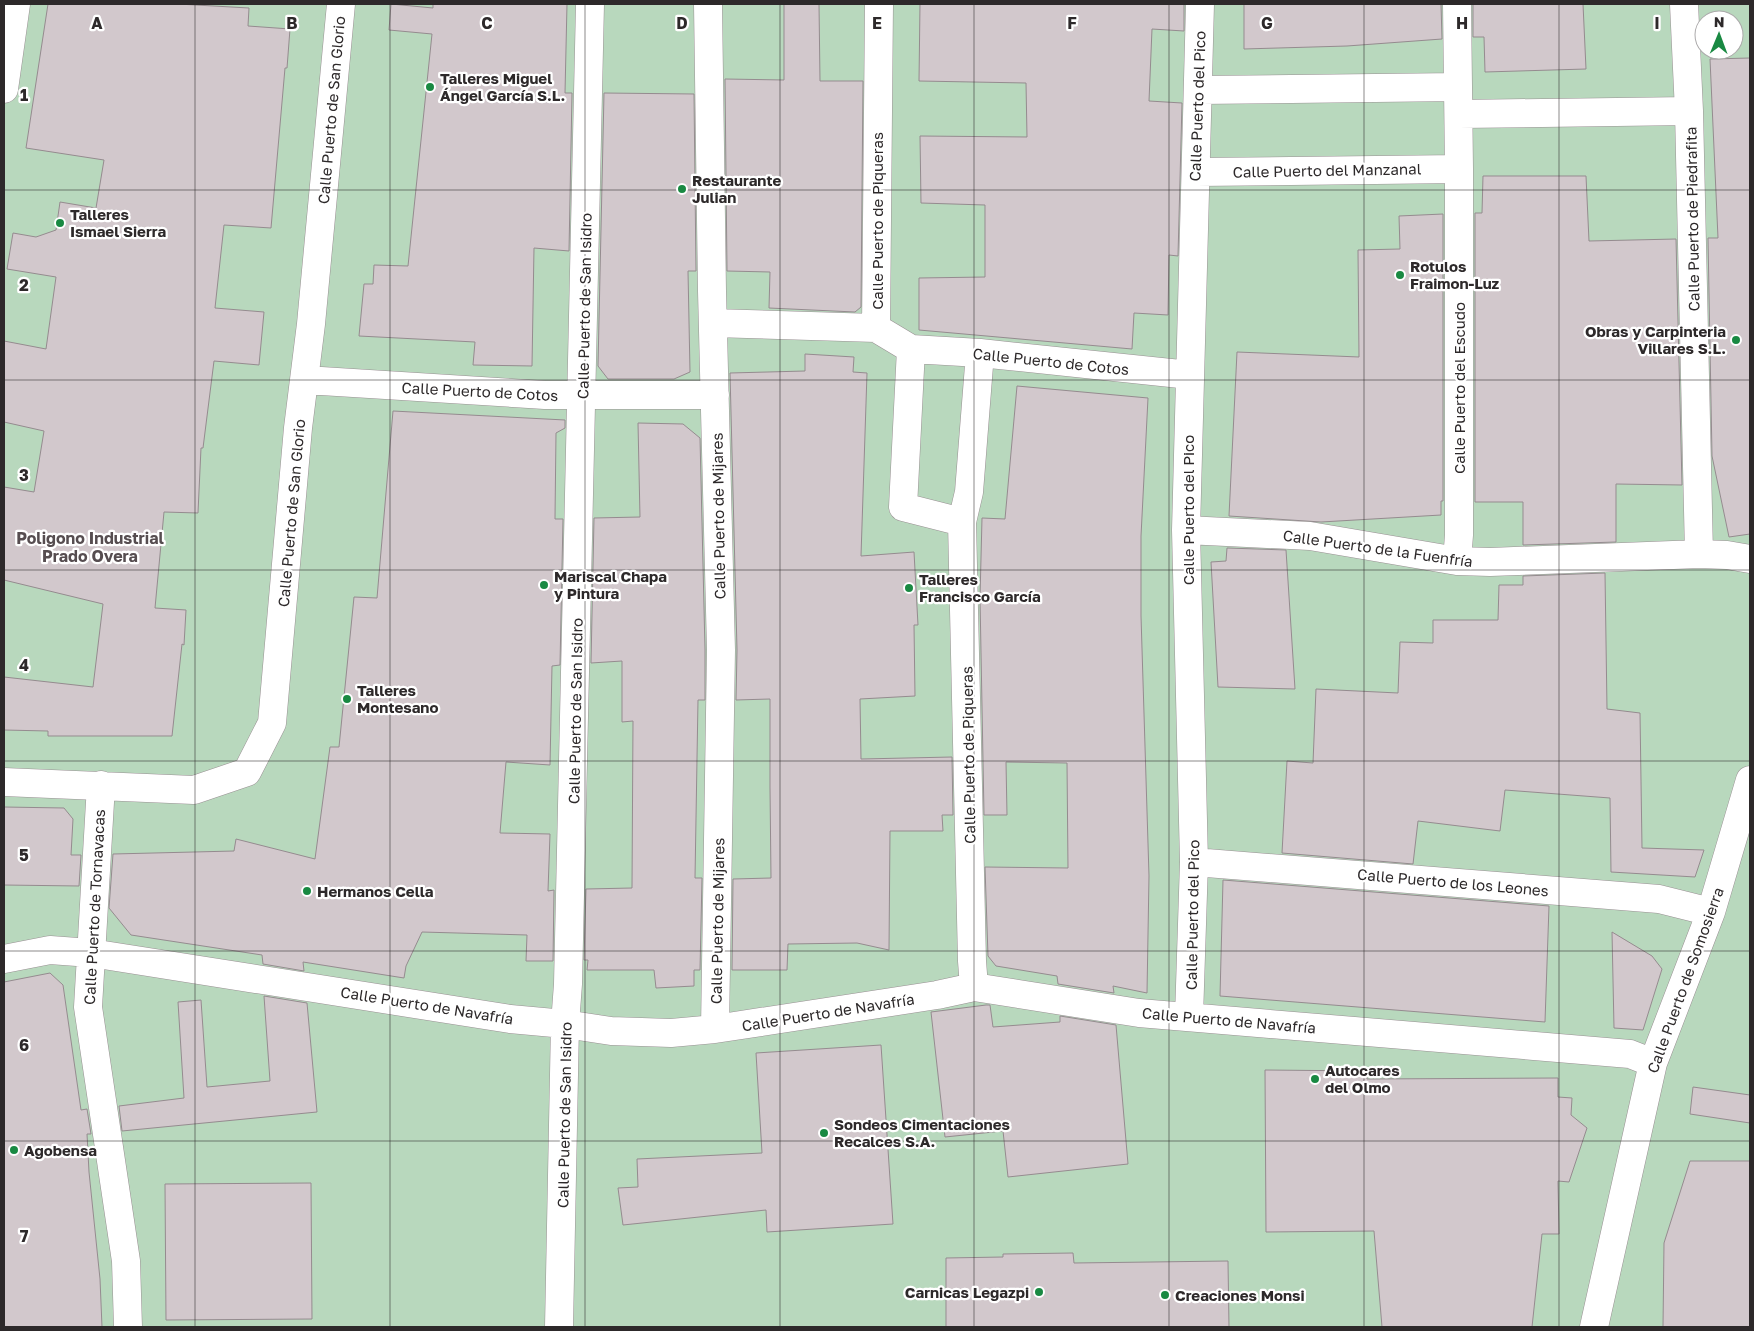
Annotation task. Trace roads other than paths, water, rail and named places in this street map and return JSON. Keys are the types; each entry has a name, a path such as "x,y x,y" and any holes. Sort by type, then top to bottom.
{"street":[{"path":"4,89 16,4"},
{"name":"Calle Puerto de San Glorio","path":"4,782 194,790 247,772 272,724 298,428 305,380 341,4"},
{"name":"Calle Puerto de San Isidro","path":"559,1327 590,4"},
{"name":"Calle Puerto de Mijares","path":"708,4 721,650 715,1029"},
{"name":"Calle Puerto de Piqueras","path":"879,4 876,328 911,349"},
{"name":"Calle Puerto del Pico","path":"1189,1017 1194,862 1186,530 1200,4"},
{"name":"Calle Puerto del Escudo","path":"1457,4 1459,114 1459,535 1457,561"},
{"name":"Calle Puerto de Piedrafita","path":"1684,4 1689,111 1699,554"},
{"path":"1198,90 1458,86"},
{"path":"1459,114 1689,111"},
{"name":"Calle Puerto del Manzanal","path":"1196,172 1459,169"},
{"path":"713,324 876,328"},
{"path":"911,349 903,508 962,522"},
{"name":"Calle Puerto de Cotos","path":"911,349 980,353 1190,376"},
{"name":"Calle Puerto de Piqueras","path":"974,987 962,522 969,492 980,353"},
{"name":"Calle Puerto de Cotos","path":"305,380 535,394 715,396"},
{"name":"Calle Puerto de la Fuenfría","path":"1186,530 1310,536 1457,561 1490,562 1699,554 1727,555 1750,559"},
{"name":"Calle Puerto de Somosierra","path":"1594,1327 1653,1063 1711,912 1750,780"},
{"name":"Calle Puerto de Tornavacas","path":"100,785 88,1007 126,1261 128,1327"},
{"name":"Calle Puerto de los Leones","path":"1194,862 1659,898 1711,912"},
{"name":"Calle Puerto de Navafría","path":"4,959 50,950 91,953 510,1019 565,1024 611,1031 671,1033 715,1029 937,995 974,987 1139,1013 1630,1054 1653,1063"}],"place":[{"name":"Talleres Miguel Ángel García S.L.","path":"430,87"},
{"name":"Restaurante Julian","path":"682,189"},
{"name":"Talleres Ismael Sierra","path":"60,223"},
{"name":"Rotulos Fraimon-Luz","path":"1400,275"},
{"name":"Obras y Carpinteria Villares S.L.","path":"1736,340"},
{"name":"Mariscal Chapa y Pintura","path":"544,585"},
{"name":"Talleres Francisco García","path":"909,588"},
{"name":"Talleres Montesano","path":"347,699"},
{"name":"Hermanos Cella","path":"307,891"},
{"name":"Autocares del Olmo","path":"1315,1079"},
{"name":"Sondeos Cimentaciones Recalces S.A.","path":"824,1133"},
{"name":"Agobensa","path":"14,1150"},
{"name":"Carnicas Legazpi","path":"1039,1292"},
{"name":"Creaciones Monsi","path":"1165,1295"}],"district":[{"name":"Poligono Industrial Prado Overa","path":"90,547"}]}
